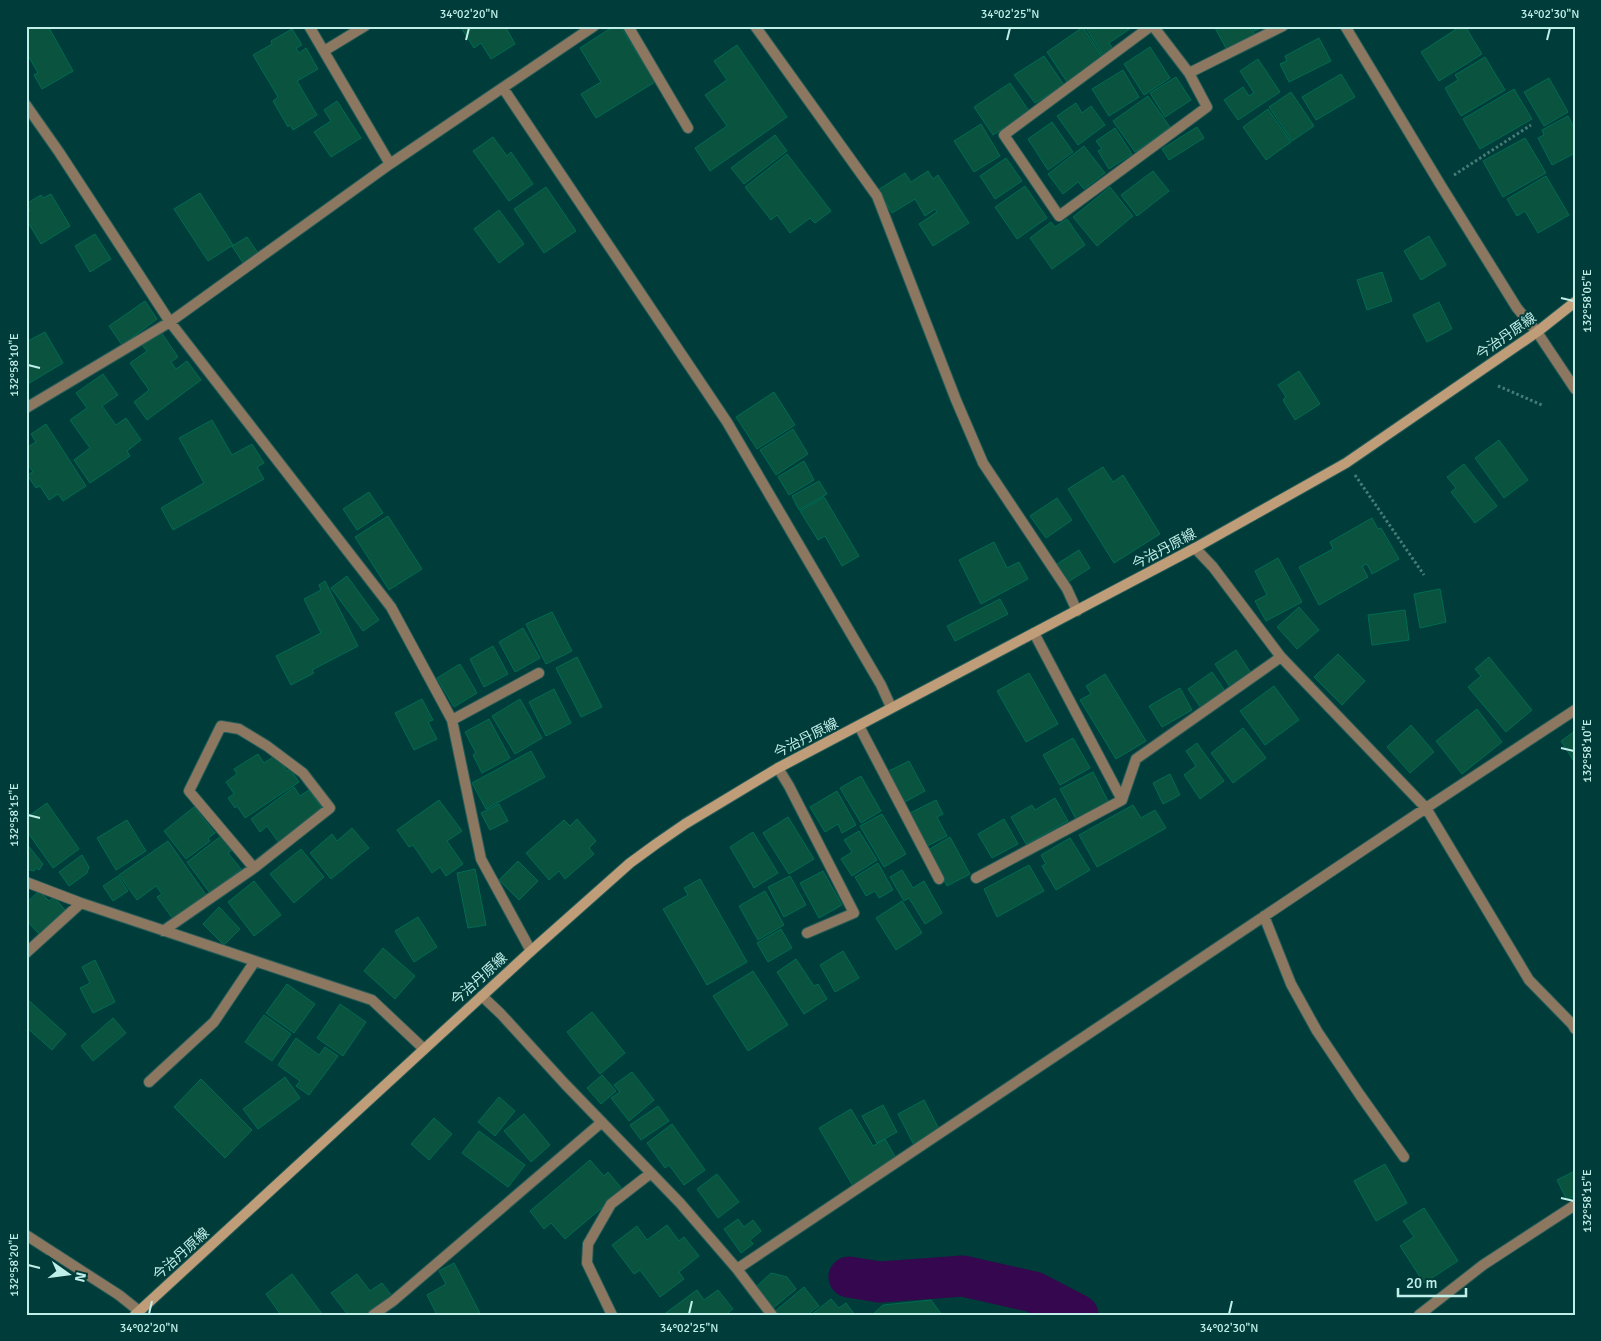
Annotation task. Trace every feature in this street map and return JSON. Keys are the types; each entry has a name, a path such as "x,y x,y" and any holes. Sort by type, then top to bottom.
{"main road":[{"name":"今治丹原線","path":"137,1313 531,951 630,863 656,844 685,824 778,768 1195,548 1346,463 1537,332 1575,302"}],"street":[{"path":"309,26 390,164"},
{"path":"324,51 365,26"},
{"path":"26,408 170,322 390,164 594,26"},
{"path":"628,26 688,128"},
{"path":"755,26 877,196 956,400 983,463 1067,589 1077,611"},
{"path":"1152,26 1189,73 1208,107 1059,216 1004,135 1152,26"},
{"path":"1189,73 1283,26"},
{"path":"1345,26 1517,308 1537,332 1575,389"},
{"path":"503,88 728,422 881,685 891,708"},
{"path":"26,105 60,152 170,322 391,607 452,720 481,859 531,951"},
{"path":"1195,548 1213,567 1281,657 1426,808 1528,980 1575,1029"},
{"path":"1034,633 1122,800"},
{"path":"976,878 1122,800 1136,759 1281,657"},
{"path":"452,720 539,673"},
{"path":"737,1270 1264,916 1575,710"},
{"path":"164,932 254,868 330,808 303,773 267,746 239,730 221,726 189,791 254,868"},
{"path":"858,726 939,879"},
{"path":"778,768 854,913 807,933"},
{"path":"26,882 164,932 372,1000 424,1049"},
{"path":"26,954 81,903"},
{"path":"1264,916 1291,984 1318,1031 1404,1157"},
{"path":"149,1082 214,1022 255,961"},
{"path":"482,996 680,1203 737,1270 772,1315"},
{"path":"372,1315 393,1301 602,1122"},
{"path":"612,1315 587,1263 588,1244 611,1204 651,1173"},
{"path":"1419,1315 1483,1265 1575,1205"},
{"path":"26,1235 119,1295 137,1313"}],"path":[{"path":"1440,184 1531,125"},
{"path":"1498,386 1542,405"},
{"path":"1346,463 1424,575"}],"building":[{"path":"26,26 48,26 73,71 42,89 34,75 38,73 26,52"},
{"path":"460,26 505,26 515,44 491,59 481,43 474,48"},
{"path":"614,26 620,26 655,82 596,118 581,94 601,82 580,48"},
{"path":"1089,26 1134,26 1109,43 1114,50 1104,57 1086,28"},
{"path":"1214,26 1251,26 1255,35 1227,50"},
{"path":"1253,26 1265,26 1255,31"},
{"path":"1461,26 1465,26 1482,54 1439,81 1421,52"},
{"path":"1083,27 1103,58 1067,82 1047,52"},
{"path":"292,29 302,45 296,48 299,53 306,48 318,69 297,81 317,115 293,130 290,125 288,127 273,101 278,97 253,55 272,44 271,41"},
{"path":"1319,38 1331,61 1289,82 1280,64 1287,61 1285,56"},
{"path":"737,45 787,117 710,171 695,148 727,126 705,95 727,80 714,61"},
{"path":"1150,47 1170,78 1144,95 1124,64"},
{"path":"1044,56 1064,85 1035,103 1014,75"},
{"path":"1485,57 1505,90 1461,116 1445,88 1458,80 1455,75"},
{"path":"1258,59 1280,92 1238,120 1224,100 1243,87 1249,96 1254,93 1240,71"},
{"path":"1123,70 1139,97 1109,116 1092,89"},
{"path":"1341,74 1355,97 1316,120 1302,97"},
{"path":"1176,77 1191,100 1165,117 1150,93"},
{"path":"1549,78 1568,112 1544,126 1524,92"},
{"path":"1010,83 1029,111 993,135 974,107"},
{"path":"1514,89 1532,119 1480,149 1463,119"},
{"path":"1291,92 1314,126 1292,141 1269,107"},
{"path":"1148,96 1170,127 1135,152 1113,121"},
{"path":"337,101 361,138 331,157 314,132 331,121 324,110"},
{"path":"1076,103 1082,113 1091,106 1105,125 1078,145 1057,116"},
{"path":"1268,109 1291,142 1266,160 1243,127"},
{"path":"1568,116 1575,129 1575,153 1552,165 1538,138 1544,135 1542,130"},
{"path":"1052,122 1073,152 1048,170 1028,139"},
{"path":"981,124 1000,156 974,172 954,141"},
{"path":"1197,127 1204,138 1169,160 1162,149"},
{"path":"1115,128 1132,154 1109,169 1098,151 1102,149 1096,141"},
{"path":"775,135 787,151 744,184 731,168"},
{"path":"493,137 507,156 511,152 533,184 509,201 473,151"},
{"path":"1525,138 1546,173 1503,197 1483,161"},
{"path":"1084,146 1105,173 1084,189 1078,182 1063,194 1048,174"},
{"path":"787,154 831,211 815,223 810,218 790,233 777,215 771,220 745,187"},
{"path":"1006,158 1022,181 995,199 980,176"},
{"path":"928,171 933,179 938,175 969,223 933,246 919,224 937,212 935,209 925,216 915,199 892,213 878,190 905,173 911,182"},
{"path":"1153,171 1169,191 1137,216 1121,195"},
{"path":"1546,176 1569,215 1538,233 1525,211 1517,216 1507,199"},
{"path":"1025,186 1047,218 1017,239 995,207"},
{"path":"546,187 576,231 544,253 514,209"},
{"path":"1110,187 1133,216 1097,246 1073,217"},
{"path":"200,193 233,245 208,261 174,209"},
{"path":"51,194 70,226 41,244 26,219 26,213 30,211 26,204 41,195 43,198"},
{"path":"499,210 524,244 499,263 474,229"},
{"path":"1067,219 1085,245 1052,269 1030,238 1051,222 1055,227"},
{"path":"95,234 111,259 90,272 75,246"},
{"path":"1429,236 1446,265 1421,280 1404,251"},
{"path":"247,237 258,253 243,263 232,246"},
{"path":"1382,272 1392,301 1367,310 1357,280"},
{"path":"145,301 157,319 122,345 109,326"},
{"path":"1439,302 1452,329 1427,342 1413,315"},
{"path":"45,332 63,363 26,385 26,342"},
{"path":"161,332 178,357 171,362 176,369 187,361 201,380 147,420 134,402 149,390 130,363 147,351 142,345"},
{"path":"1299,371 1320,404 1295,420 1283,400 1286,397 1278,385"},
{"path":"103,374 118,395 102,406 116,425 126,418 141,440 127,451 130,456 90,483 74,460 90,448 70,420 87,408 76,393"},
{"path":"774,392 795,425 757,449 736,417"},
{"path":"212,420 232,455 252,444 264,463 257,467 264,479 173,530 161,508 204,483 179,438"},
{"path":"46,424 86,486 63,501 58,494 49,500 40,486 36,488 27,475 33,472 26,462 26,448 36,442 31,434"},
{"path":"793,429 808,454 776,475 760,450"},
{"path":"1499,440 1528,480 1504,498 1475,458"},
{"path":"804,461 814,480 789,495 778,477"},
{"path":"1464,464 1497,506 1475,523 1451,492 1456,488 1447,477"},
{"path":"1103,467 1113,482 1123,475 1160,534 1114,563 1068,489"},
{"path":"819,481 827,494 799,510 792,496"},
{"path":"369,492 383,513 357,530 343,509"},
{"path":"824,497 859,556 842,566 825,536 818,540 800,511"},
{"path":"1057,498 1072,520 1046,538 1030,516"},
{"path":"388,516 422,569 389,590 355,537"},
{"path":"1372,518 1378,529 1381,528 1399,559 1372,574 1367,564 1362,566 1368,577 1319,605 1299,567 1333,549 1330,542"},
{"path":"994,542 1007,568 1019,562 1028,579 981,604 959,560"},
{"path":"1079,550 1090,568 1068,582 1057,564"},
{"path":"1278,558 1302,602 1266,621 1255,601 1267,595 1255,571"},
{"path":"347,576 379,620 363,631 331,588"},
{"path":"325,581 358,646 312,670 314,673 291,685 276,656 321,633 304,599 321,590 319,585"},
{"path":"1440,589 1446,622 1420,628 1414,594"},
{"path":"1000,599 1008,614 955,641 947,626"},
{"path":"1299,607 1319,630 1297,649 1277,627"},
{"path":"1405,610 1409,640 1372,645 1368,615"},
{"path":"552,612 572,651 546,664 526,624"},
{"path":"523,628 540,658 515,672 499,642"},
{"path":"493,646 508,674 484,687 470,659"},
{"path":"1236,650 1251,673 1230,687 1215,664"},
{"path":"1338,654 1365,681 1342,705 1314,677"},
{"path":"577,657 602,707 581,717 556,668"},
{"path":"1489,657 1532,710 1506,732 1468,687 1481,676 1475,669"},
{"path":"460,664 477,693 454,707 437,678"},
{"path":"1212,672 1225,691 1201,708 1188,689"},
{"path":"1029,673 1058,724 1026,742 997,691"},
{"path":"1105,674 1146,741 1116,759 1080,700 1091,694 1086,686"},
{"path":"1274,686 1299,720 1265,745 1240,711"},
{"path":"1180,688 1192,710 1162,727 1149,706"},
{"path":"554,689 571,723 546,736 529,702"},
{"path":"422,699 433,720 428,722 437,739 414,750 395,713"},
{"path":"520,699 542,738 515,754 492,716"},
{"path":"1477,709 1502,742 1462,774 1436,741"},
{"path":"489,719 510,758 482,773 473,755 476,753 465,732"},
{"path":"1411,725 1434,752 1410,773 1387,747"},
{"path":"1243,728 1266,758 1233,783 1211,753"},
{"path":"1575,731 1575,763 1561,741"},
{"path":"1073,738 1090,768 1060,785 1043,755"},
{"path":"1197,743 1224,781 1200,799 1184,775 1196,766 1186,751"},
{"path":"531,751 545,777 486,809 472,783"},
{"path":"258,754 264,763 276,755 287,771 290,769 299,782 245,818 237,806 235,808 228,798 234,794 226,782 237,774 234,769"},
{"path":"909,761 925,791 903,803 887,772"},
{"path":"1093,772 1108,801 1076,819 1060,789"},
{"path":"1170,774 1180,795 1163,804 1153,783"},
{"path":"861,776 881,811 861,823 840,788"},
{"path":"294,787 300,796 309,790 323,810 279,843 267,826 260,832 251,819"},
{"path":"837,791 856,825 842,833 838,824 825,832 810,807"},
{"path":"1055,798 1068,821 1026,844 1011,817 1032,805 1035,810"},
{"path":"439,800 462,831 447,841 463,864 446,876 440,867 432,873 413,845 409,847 397,830"},
{"path":"936,800 943,814 937,817 947,836 927,846 910,813"},
{"path":"47,803 79,849 53,868 26,830 26,818"},
{"path":"499,804 508,821 490,830 481,813"},
{"path":"1133,805 1141,818 1155,810 1166,828 1097,867 1079,835"},
{"path":"194,807 215,833 208,838 210,841 186,859 164,831"},
{"path":"882,814 906,854 884,867 860,826"},
{"path":"788,817 814,859 789,874 763,833"},
{"path":"577,819 596,841 589,848 594,854 565,879 559,871 549,880 526,853 564,820 570,826"},
{"path":"1004,819 1018,844 992,858 978,834"},
{"path":"127,820 146,851 116,870 97,838"},
{"path":"352,828 369,848 331,879 310,853 332,834 337,841"},
{"path":"859,831 877,860 852,876 841,859 852,852 844,840"},
{"path":"753,832 778,873 754,888 730,847"},
{"path":"221,836 232,850 228,853 241,869 210,893 187,862"},
{"path":"950,837 970,874 947,886 928,850"},
{"path":"1070,838 1090,870 1056,890 1042,866 1046,864 1041,855"},
{"path":"168,841 206,895 173,919 157,897 162,894 156,886 137,900 119,875"},
{"path":"26,843 43,864 39,870 36,868 34,871 26,869"},
{"path":"301,849 324,877 294,903 270,874"},
{"path":"82,855 89,867 87,873 69,886 59,872"},
{"path":"518,861 538,881 519,900 499,880"},
{"path":"878,863 893,890 879,898 875,891 866,896 855,877"},
{"path":"1029,865 1044,891 997,917 984,889"},
{"path":"475,869 486,925 468,928 457,873"},
{"path":"902,870 913,888 924,881 942,913 925,924 909,898 904,901 890,877"},
{"path":"823,871 842,905 819,918 800,883"},
{"path":"118,876 128,891 113,901 103,886"},
{"path":"790,876 806,905 784,917 768,887"},
{"path":"700,879 747,962 707,985 663,909 688,895 684,888"},
{"path":"254,881 281,915 254,936 228,902"},
{"path":"39,891 49,901 54,897 65,910 39,934 26,920 26,903"},
{"path":"765,891 784,925 758,940 739,906"},
{"path":"902,901 922,933 896,950 876,918"},
{"path":"219,907 240,929 224,945 203,924"},
{"path":"418,917 437,947 414,962 395,931"},
{"path":"781,929 792,948 768,962 757,943"},
{"path":"383,948 415,976 395,999 364,971"},
{"path":"843,951 859,978 835,992 820,965"},
{"path":"796,959 814,986 818,984 827,999 804,1014 777,972"},
{"path":"95,960 115,1002 93,1013 80,988 90,983 82,967"},
{"path":"753,971 788,1025 748,1051 713,996"},
{"path":"287,984 315,1004 294,1033 266,1013"},
{"path":"26,998 66,1034 52,1050 26,1027"},
{"path":"340,1004 366,1022 343,1056 317,1038"},
{"path":"592,1012 625,1053 600,1074 567,1032"},
{"path":"264,1015 291,1034 272,1061 245,1042"},
{"path":"113,1018 126,1033 93,1061 81,1046"},
{"path":"296,1038 319,1055 325,1047 338,1056 309,1095 296,1086 300,1081 278,1065"},
{"path":"632,1072 654,1100 629,1121 611,1098 620,1092 614,1085"},
{"path":"602,1075 616,1091 601,1104 587,1088"},
{"path":"285,1077 300,1098 258,1129 243,1109"},
{"path":"201,1079 252,1130 225,1158 174,1107"},
{"path":"499,1097 515,1111 495,1136 478,1122"},
{"path":"924,1100 940,1131 914,1145 898,1114"},
{"path":"883,1105 897,1132 877,1143 862,1116"},
{"path":"658,1106 669,1121 641,1140 630,1125"},
{"path":"851,1109 873,1146 885,1139 897,1160 853,1186 819,1128"},
{"path":"524,1114 550,1145 531,1162 504,1131"},
{"path":"434,1118 452,1134 429,1160 411,1144"},
{"path":"672,1124 705,1170 684,1185 669,1165 665,1168 647,1143"},
{"path":"479,1131 525,1165 508,1187 462,1153"},
{"path":"590,1160 604,1176 608,1172 623,1190 565,1239 551,1223 544,1229 530,1211"},
{"path":"1385,1164 1407,1203 1376,1221 1354,1181"},
{"path":"1575,1171 1575,1196 1567,1200 1557,1180"},
{"path":"717,1174 739,1202 718,1218 697,1189"},
{"path":"1424,1208 1458,1261 1424,1283 1400,1246 1414,1237 1403,1221"},
{"path":"738,1219 744,1227 753,1220 761,1231 750,1240 753,1244 741,1253 724,1229"},
{"path":"667,1225 679,1241 684,1237 699,1256 679,1272 684,1279 660,1297 640,1270 634,1274 612,1245 637,1226 647,1240"},
{"path":"454,1263 481,1315 437,1315 427,1295 446,1284 439,1271"},
{"path":"771,1273 787,1277 796,1289 772,1309 755,1288"},
{"path":"292,1274 323,1315 281,1315 266,1294"},
{"path":"357,1274 370,1291 382,1283 392,1296 367,1315 348,1315 331,1293"},
{"path":"804,1287 819,1306 807,1315 776,1315 774,1312"},
{"path":"697,1290 704,1300 718,1290 733,1309 725,1315 663,1315"},
{"path":"831,1299 839,1308 846,1303 855,1315 811,1315"},
{"path":"931,1300 942,1315 872,1315 883,1305"}],"waterway":[{"path":"849,1277 880,1282 963,1276 1034,1292 1078,1315"}]}
